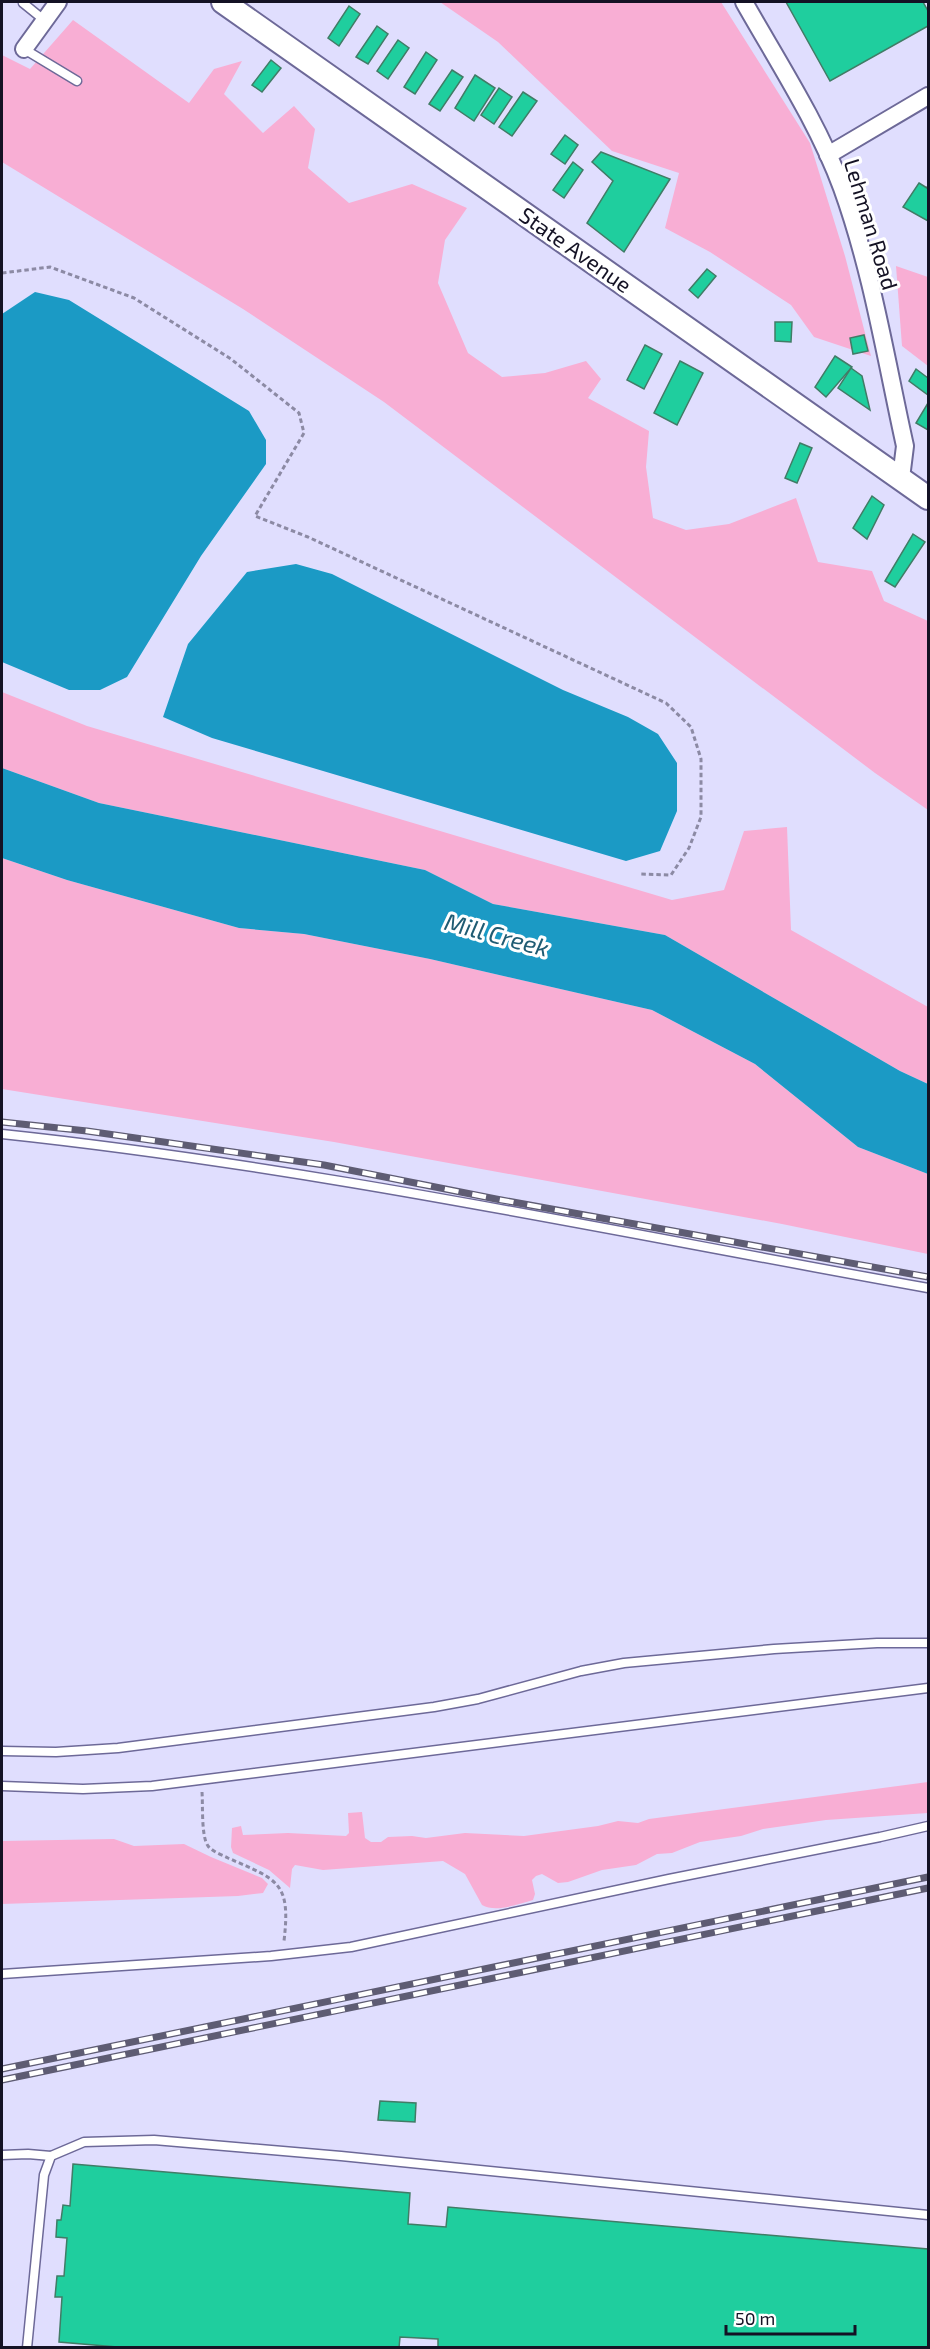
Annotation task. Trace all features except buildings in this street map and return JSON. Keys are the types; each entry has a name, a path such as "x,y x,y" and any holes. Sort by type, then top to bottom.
{"main road":[{"name":"State Avenue","path":"223,2 928,498"}],"street":[{"path":"24,49 57,2"},
{"name":"Lehman Road","path":"744,2 828,155 842,188 861,248 903,434 905,446 901,478"},
{"path":"828,155 928,96"}],"lane":[{"path":"24,2 44,20"},
{"path":"24,49 77,81"},
{"path":"2,1134 150,1151 322,1176 928,1288"},
{"path":"2,1751 76,1751 118,1748 434,1707 484,1698 581,1671 624,1663 774,1649 877,1643 928,1643"},
{"path":"2,1786 104,1789 152,1786 928,1688"},
{"path":"2,1974 282,1955 383,1941 928,1826"},
{"path":"2,2155 51,2156 84,2142 154,2140 341,2156 928,2215"},
{"path":"29,2347 44,2175 51,2156"}],"path":[{"path":"2,273 50,267 134,298 231,359 299,413 304,433 255,516 308,537 666,703 691,727 701,759 701,817 689,848 671,875 640,874"},
{"path":"201,1780 207,1845 220,1854 269,1876 281,1890 286,1909 282,1955"}],"shaded area":[{"path":"440,2 721,2 810,143 845,256 871,356 814,337 791,305 710,252 665,228 679,173 612,151 498,42"},
{"path":"73,20 189,103 214,69 242,61 224,94 263,133 294,106 315,129 308,168 349,203 412,184 467,208 445,240 438,283 468,353 502,377 545,373 586,361 601,379 588,398 649,431 646,467 653,518 686,530 729,524 796,498 818,562 872,571 884,601 928,621 928,810 875,773 384,402 243,309 2,162 2,55 30,69"},
{"path":"896,266 928,277 928,366 902,346"},
{"path":"2,692 87,726 672,900 724,890 744,831 787,827 791,930 928,1007 928,1084 900,1071 665,935 493,904 425,870 99,803 2,768"},
{"path":"2,858 67,880 239,928 304,934 430,959 652,1010 755,1064 858,1147 928,1174 928,1254 782,1224 334,1142 2,1089"},
{"path":"928,1782 928,1813 826,1820 763,1829 741,1836 700,1842 672,1853 657,1854 636,1865 602,1870 568,1882 558,1883 542,1874 532,1880 535,1894 533,1900 500,1908 482,1905 465,1874 443,1861 323,1870 295,1865 292,1869 290,1888 269,1870 233,1853 231,1847 232,1828 241,1826 243,1835 288,1833 346,1836 349,1833 348,1813 362,1812 365,1838 371,1842 381,1842 388,1837 426,1838 465,1833 524,1836 618,1821 638,1823 649,1819"},
{"path":"114,1839 134,1846 184,1844 262,1878 268,1884 263,1893 238,1896 2,1904 2,1841"}],"water":[{"path":"35,292 69,300 249,411 266,440 266,464 201,556 127,677 100,690 69,690 2,662 2,314"},
{"path":"296,564 332,574 563,690 628,717 658,734 677,763 677,811 660,851 626,861 212,738 163,717 188,644 247,572"},
{"name":"Mill Creek","path":"2,768 99,803 425,870 493,904 665,935 900,1071 928,1084 928,1174 858,1147 755,1064 652,1010 430,959 304,934 239,928 67,880 2,858"}],"railway":[{"path":"2,1122 87,1131 324,1165 496,1199 928,1277"},
{"path":"2,2069 928,1877"},
{"path":"2,2080 928,1888"}]}
